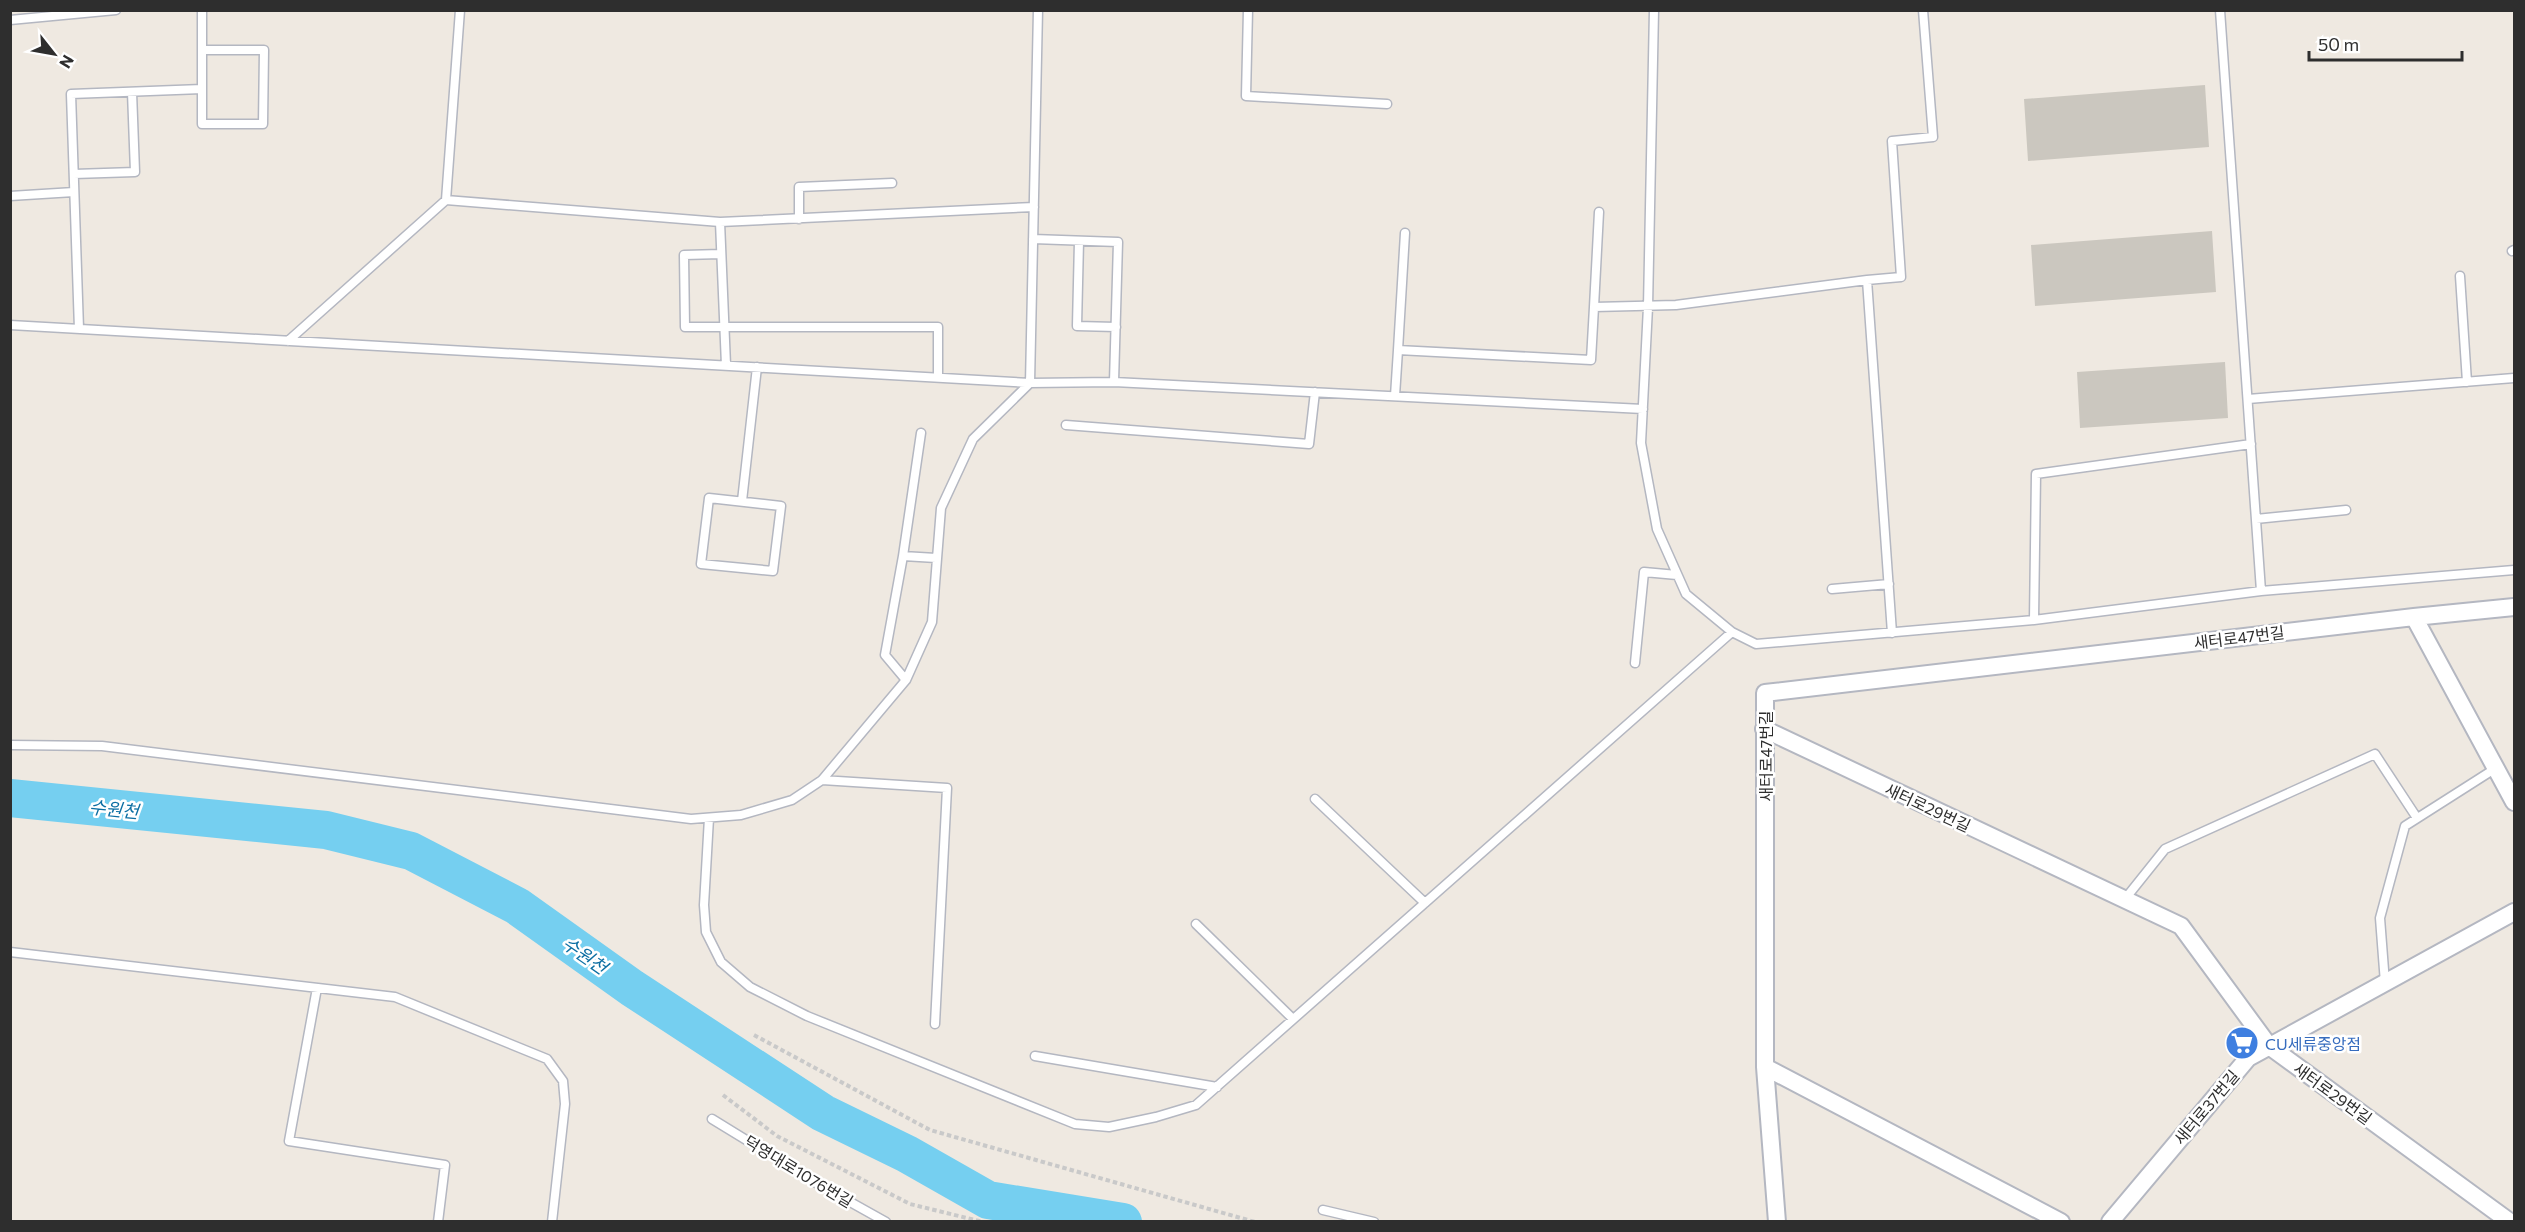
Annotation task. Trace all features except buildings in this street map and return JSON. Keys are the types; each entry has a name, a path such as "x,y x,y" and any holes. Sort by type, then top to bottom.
{"street":[{"name":"새터로47번길","path":"1777,1221 1765,1067 1765,693 2414,616 2514,607"},
{"path":"2414,616 2514,802"},
{"name":"새터로29번길","path":"1764,729 2181,926 2269,1046 2508,1221"},
{"name":"새터로37번길","path":"2110,1221 2247,1058 2514,912"},
{"path":"1765,1067 2061,1221"},
{"path":"2508,1221 2514,1217"}],"lane":[{"path":"10,20 116,10"},
{"path":"202,10 202,50 202,124 263,124 264,50 202,50"},
{"path":"288,341 446,200 460,10"},
{"path":"10,745 102,746 679,818 741,815 792,800 822,780 906,680 932,622 940,508 973,439 1030,383 1038,10"},
{"path":"1248,10 1246,96 1388,104"},
{"path":"1654,10 1648,307 1641,443 1657,529 1686,594 1732,632 1756,644 2034,620 2261,591 2514,570"},
{"path":"1594,307 1648,307 1901,277 1892,141 1933,137 1923,10"},
{"path":"2220,10 2261,591"},
{"path":"79,329 71,94 202,89"},
{"path":"74,174 135,171 132,92"},
{"path":"799,219 799,187 892,183"},
{"path":"10,196 74,192"},
{"path":"446,200 720,222 1034,207"},
{"path":"1398,350 1591,360 1599,212"},
{"path":"720,222 726,365"},
{"path":"1395,396 1405,233"},
{"path":"1033,239 1118,242 1114,382"},
{"path":"1079,241 1077,326 1116,327"},
{"path":"721,254 684,255 685,327 938,327 938,377"},
{"path":"2460,276 2467,382"},
{"path":"1867,280 1892,633"},
{"path":"10,325 1030,383 1114,382 1643,409"},
{"path":"742,501 757,367"},
{"path":"2248,399 2514,378"},
{"path":"1066,425 1309,444 1316,392"},
{"path":"906,680 885,654 903,556 921,433"},
{"path":"2034,620 2036,474 2251,444"},
{"path":"709,498 742,501 781,506 773,571 701,564 709,498"},
{"path":"2256,519 2346,510"},
{"path":"903,556 936,558"},
{"path":"1635,663 1644,572 1677,575"},
{"path":"1832,589 1889,584"},
{"path":"709,818 704,905 706,932 721,962 750,987 807,1016 1075,1124 1110,1127 1196,1105 1732,632"},
{"path":"2125,899 2165,849 2375,754 2417,818"},
{"path":"2385,983 2380,918 2404,826 2496,768"},
{"path":"822,780 947,788 936,1024"},
{"path":"1315,799 1425,903"},
{"path":"1196,924 1293,1019"},
{"path":"10,952 395,997 547,1059 563,1081 565,1104 552,1221"},
{"path":"317,988 289,1140 445,1165 438,1221"},
{"path":"1035,1056 1217,1087"},
{"name":"덕영대로1076번길","path":"712,1119 818,1184 886,1221"},
{"path":"1323,1210 1374,1221"}],"path":[{"path":"754,1035 930,1130 1255,1221"},
{"path":"723,1095 777,1136 910,1204 983,1221"}],"waterway":[{"name":"수원천","path":"10,798 326,830 411,851 517,906 632,988 823,1113 907,1154 988,1200 1123,1222"}],"place":[{"name":"CU세류중앙점","path":"2242,1043"}]}
